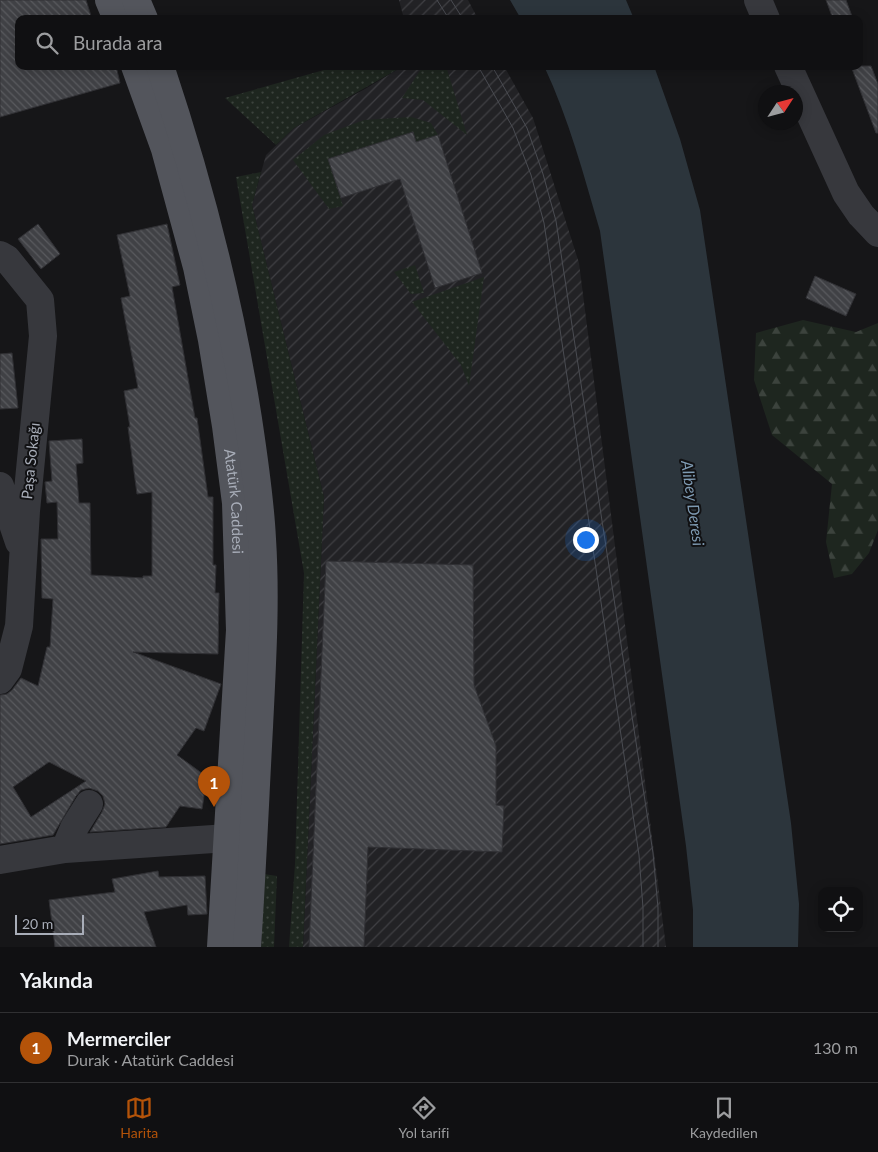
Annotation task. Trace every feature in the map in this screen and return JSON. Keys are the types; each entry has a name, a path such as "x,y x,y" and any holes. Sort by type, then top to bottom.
{"main road":[{"path":"109,0 115,15"},
{"path":"136,0 142,15"},
{"name":"Atatürk Caddesi","path":"136,70 165,149 197,267 212,340 236,503 240,630 221,947"},
{"name":"Atatürk Caddesi","path":"161,70 197,180 224,286 242,377 258,485 264,587 252,878 247,947"}],"street":[{"path":"758,0 764,15"},
{"path":"790,70 846,193 861,215 878,233"},
{"name":"Paşa Sokağı","path":"0,255 7,259 40,300 43,336 19,626 8,669 0,680"},
{"path":"0,486 24,554"},
{"path":"65,850 74,828 89,804"},
{"path":"0,860 65,850 228,838"}],"shaded area":[{"path":"399,0 468,0 476,15 403,15"},
{"path":"397,70 506,70 533,118 579,263 666,947 303,947 324,497 252,205 266,155 294,128"}],"green space":[{"path":"324,70 396,70 294,128 276,145 225,98"},
{"path":"420,70 447,70 467,135 423,100 402,98"},
{"path":"411,117 431,123 438,135 416,142 413,132 328,159 343,206 329,209 293,160 324,135 364,120"},
{"path":"261,172 252,205 324,497 303,947 289,947 295,864 304,573 236,177"},
{"path":"415,265 424,293 411,294 394,272"},
{"path":"484,277 469,386 461,365 412,302"},
{"path":"803,320 856,332 878,323 878,530 869,553 852,574 834,578 826,542 832,484 772,435 754,380 756,333"},
{"path":"264,874 277,876 274,947 261,947"}],"water":[{"path":"510,0 626,0 632,15 519,15"},
{"name":"Alibey Deresi","path":"546,70 655,70 680,139 700,210 791,823 799,904 798,947 693,947 693,910 686,846 600,231 582,169"}],"building":[{"path":"0,0 86,0 91,15 15,15 15,70 117,70 120,83 0,117"},
{"path":"826,0 846,0 852,15 832,15"},
{"path":"863,66 871,66 878,84 878,133 876,133 852,70 863,70"},
{"path":"413,132 416,142 438,135 482,273 435,288 400,179 341,198 328,159"},
{"path":"38,224 60,254 41,269 18,239"},
{"path":"167,224 180,285 172,287 195,418 197,418 208,497 213,497 213,565 216,565 215,593 219,593 218,654 133,652 221,684 204,731 196,728 177,755 207,777 202,809 180,806 166,827 90,832 105,804 103,796 98,791 89,788 81,790 76,796 53,835 0,844 0,695 7,694 12,690 21,678 38,686 47,647 50,647 53,599 42,598 41,539 58,539 57,502 47,503 45,482 52,481 49,441 82,439 83,463 76,464 79,503 90,503 91,575 143,578 143,576 152,576 152,492 137,494 124,391 138,388 121,298 130,296 117,235","holes":["49,762 86,781 31,817 13,787"]},
{"path":"815,276 856,294 846,316 806,298"},
{"path":"12,353 18,408 0,409 0,354"},
{"path":"326,561 473,565 474,685 496,746 496,805 504,806 502,852 368,847 364,947 309,947"},
{"path":"158,871 159,877 205,876 207,914 188,915 187,905 144,912 156,947 55,947 49,900 115,892 112,879"}],"tram line":[{"path":"437,0 446,15"},
{"path":"451,0 460,15"},
{"path":"480,70 513,128 531,175 544,223 639,855 643,908 643,947"},
{"path":"494,70 527,128 543,174 556,221 653,853 658,908 658,947"}],"place":[{"name":"Mermerciler","path":"214,807"}]}
